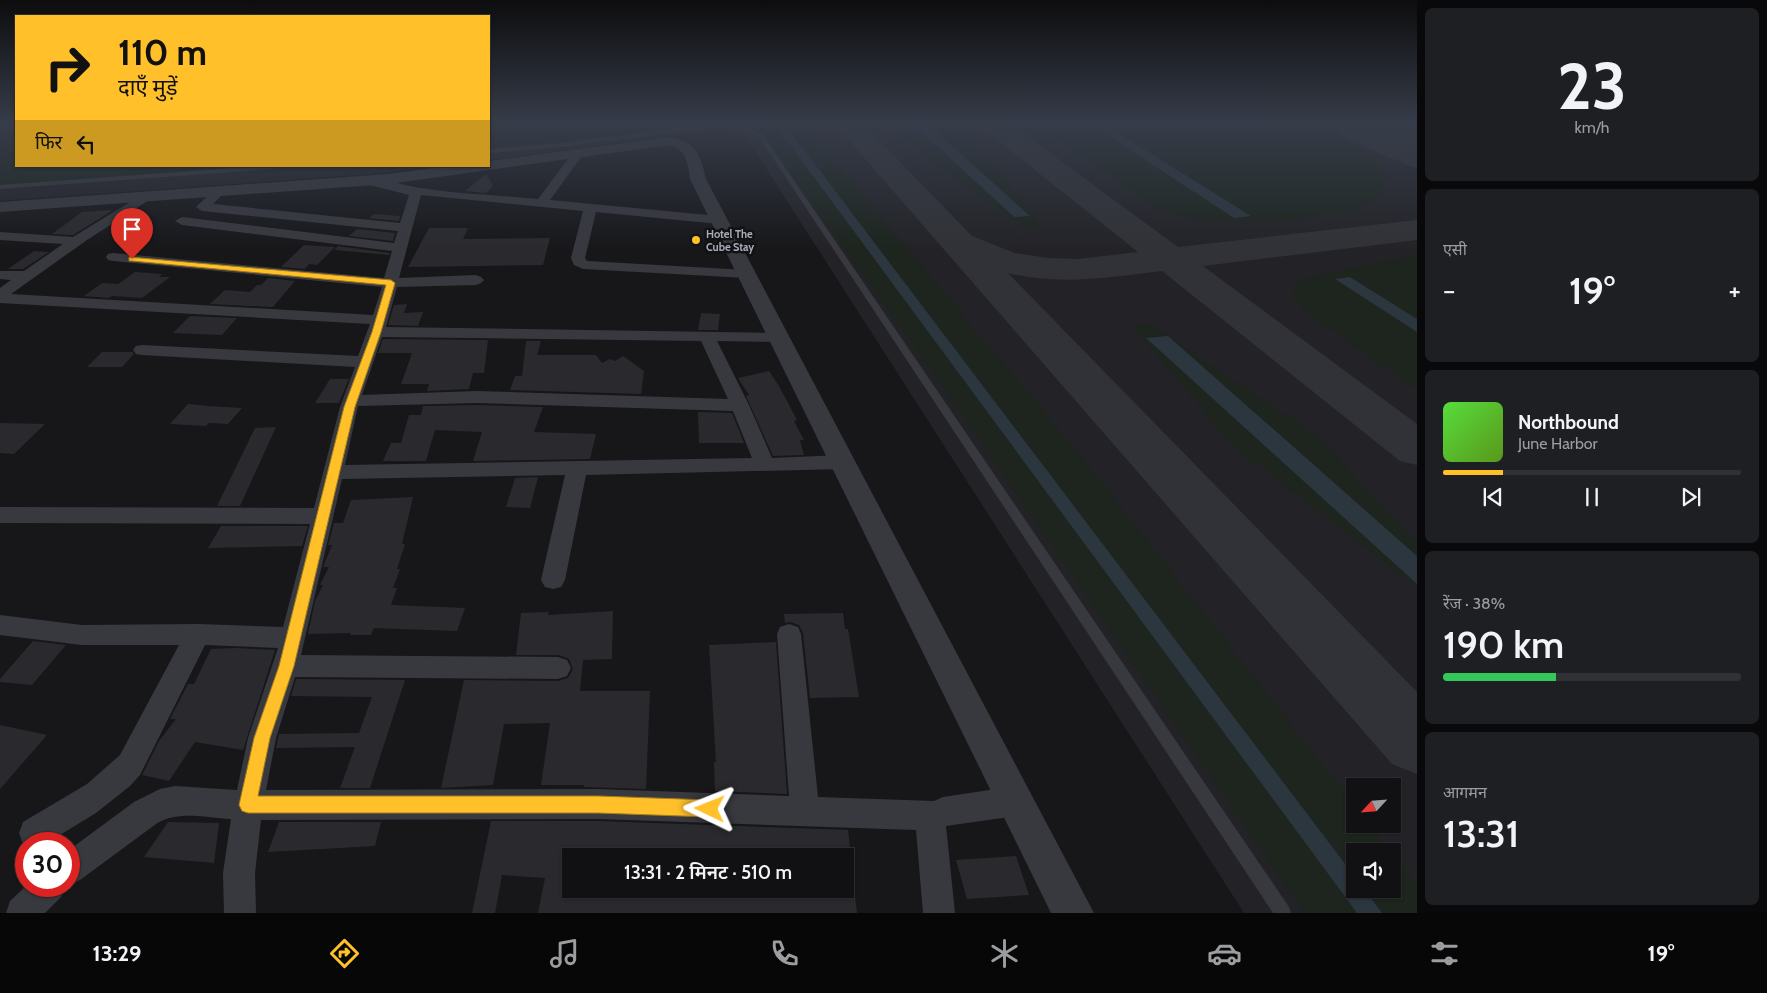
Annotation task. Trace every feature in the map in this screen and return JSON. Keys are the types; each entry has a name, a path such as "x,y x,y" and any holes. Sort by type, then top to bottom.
{"street":[{"path":"541,204 570,165"},
{"path":"695,165 698,179 1073,913"},
{"path":"0,207 366,180 472,167"},
{"path":"366,180 384,186 414,191 719,220"},
{"path":"220,191 202,207 403,238"},
{"path":"240,913 239,873 248,805 262,738 286,666 321,516 352,401 391,283 414,191"},
{"path":"0,297 26,276 145,197"},
{"path":"590,209 578,258 579,262 583,265 747,274"},
{"path":"182,221 403,238"},
{"path":"0,236 77,241"},
{"path":"113,257 391,283 476,280"},
{"path":"0,275 26,276"},
{"path":"0,297 378,326 779,338"},
{"path":"706,337 740,405 765,465"},
{"path":"142,350 366,362"},
{"path":"352,401 484,397 740,405"},
{"path":"333,472 843,462"},
{"path":"553,580 577,467"},
{"path":"1,516 321,516"},
{"path":"0,625 82,635 198,634 293,638"},
{"path":"36,832 107,787 120,777 130,765 198,634"},
{"path":"788,634 805,812"},
{"path":"286,666 558,668"},
{"path":"80,859 160,804 175,800 248,805 598,804 934,816 943,812 1016,801"},
{"path":"934,816 931,824 939,913"},
{"path":"22,913 39,897"}],"lane":[{"path":"780,165 1283,913"},
{"path":"0,187 272,167"}],"shaded area":[{"path":"0,165 15,165 15,167 430,167 385,173 0,201"},
{"path":"0,165 15,165 15,167 244,167 0,185"},
{"path":"764,165 1417,165 1417,913 1244,913"},
{"path":"784,165 805,165 1357,913 1304,913 928,366"},
{"path":"805,165 815,165 1346,865 1346,898 1371,898 1382,913 1357,913"},
{"path":"815,165 837,165 1086,462 1346,794 1346,833 1376,833 1384,843 1346,843 1346,865"},
{"path":"935,165 957,165 1014,217 1030,216 973,165 993,165 1039,223 1040,228 1031,228 1022,224"},
{"path":"957,165 973,165 1030,216 1014,217"},
{"path":"1094,165 1152,165 1234,218 1250,216 1168,165 1381,165 1387,176 1383,190 1372,202 1354,210 1294,220 1216,222 1169,214 1154,206"},
{"path":"1152,165 1168,165 1251,216 1234,218"},
{"path":"1417,255 1417,319 1350,277 1336,279 1417,332 1417,390 1304,311 1292,296 1295,285 1303,278"},
{"path":"1350,277 1417,319 1417,332 1335,279"},
{"path":"1149,323 1317,436 1417,543 1417,556 1168,336 1147,338 1417,584 1417,587 1234,447 1137,332 1134,325"},
{"path":"1168,336 1417,556 1417,584 1146,338"},
{"path":"1401,864 1417,885 1417,913 1382,913 1371,898 1401,898"}],"building":[{"path":"486,174 493,186 486,193 465,191"},
{"path":"113,210 73,235 52,234 82,212"},
{"path":"374,214 400,216 399,221 369,218"},
{"path":"429,228 468,228 463,239 550,238 543,265 408,267"},
{"path":"357,229 395,233 393,241 349,236"},
{"path":"304,245 335,247 317,265 309,264 305,269 281,267"},
{"path":"338,246 390,253 389,255 334,250"},
{"path":"34,251 49,252 23,269 8,269"},
{"path":"135,272 162,274 159,277 170,277 142,298 84,296 102,283 118,284"},
{"path":"268,278 295,281 273,307 210,304 225,290 250,292"},
{"path":"407,304 404,313 423,312 418,326 388,325 394,305"},
{"path":"701,313 720,314 718,330 698,330"},
{"path":"190,316 237,318 222,335 173,333"},
{"path":"383,339 488,340 484,373 473,373 469,389 427,391 429,384 401,384 412,353 378,353"},
{"path":"526,341 541,341 537,355 596,355 602,363 610,359 615,361 623,356 644,371 641,394 510,390 515,376 522,376"},
{"path":"102,352 132,352 134,354 122,367 87,367"},
{"path":"769,371 797,420 794,421 804,440 800,440 804,455 773,456 746,396 749,395 738,378"},
{"path":"330,379 349,379 339,403 315,403"},
{"path":"188,404 242,408 228,424 209,423 206,426 170,424"},
{"path":"423,406 543,407 534,432 596,434 590,459 473,461 482,432 435,430 426,461 383,461 391,443 401,443 409,415 421,415"},
{"path":"698,412 732,413 744,443 699,443"},
{"path":"0,423 45,424 14,454 0,453"},
{"path":"276,427 240,506 217,506 255,428"},
{"path":"538,477 530,508 506,507 515,478"},
{"path":"413,497 402,544 405,544 397,569 400,569 393,588 397,588 391,605 465,608 457,631 374,628 371,635 350,635 351,633 308,634 315,601 323,585 320,585 329,567 323,567 332,545 328,545 334,523 343,523 351,500"},
{"path":"221,526 308,526 302,546 208,548"},
{"path":"613,611 612,659 583,660 580,691 650,691 646,789 584,787 584,785 541,785 550,723 504,724 493,785 441,788 464,680 558,681 568,678 573,669 569,659 559,655 516,655 521,613 549,612 548,615"},
{"path":"843,613 845,629 848,629 859,697 810,698 803,633 799,625 790,622 785,623 784,614"},
{"path":"33,641 66,645 32,685 0,682 0,679"},
{"path":"776,642 787,794 715,791 714,762 716,762 709,645"},
{"path":"211,649 275,650 243,750 195,742 169,781 142,775 159,741 176,719 170,719 188,684 194,684"},
{"path":"296,679 405,680 370,788 340,788 355,747 276,748 279,734 359,733 372,697 291,696"},
{"path":"0,725 47,735 0,789"},
{"path":"491,821 598,821 848,830 850,848 562,848 562,898 854,898 854,889 857,913 538,913 545,878 502,875 495,913 472,913"},
{"path":"168,822 219,823 214,863 144,857"},
{"path":"279,822 381,822 375,846 268,852"},
{"path":"1016,856 1029,895 967,899 956,860"}],"taxiway":[{"path":"885,165 1417,741"},
{"path":"1047,165 1170,259"},
{"path":"1170,259 1417,230"},
{"path":"962,244 990,257 1018,265 1048,269 1078,270 1170,259"},
{"path":"1170,259 1417,449"}],"place":[{"name":"Hotel The Cube Stay","path":"696,240"}],"route":[{"path":"132,259 391,283 376,332 349,407 286,666 262,738 248,805 598,804 710,809"}]}
